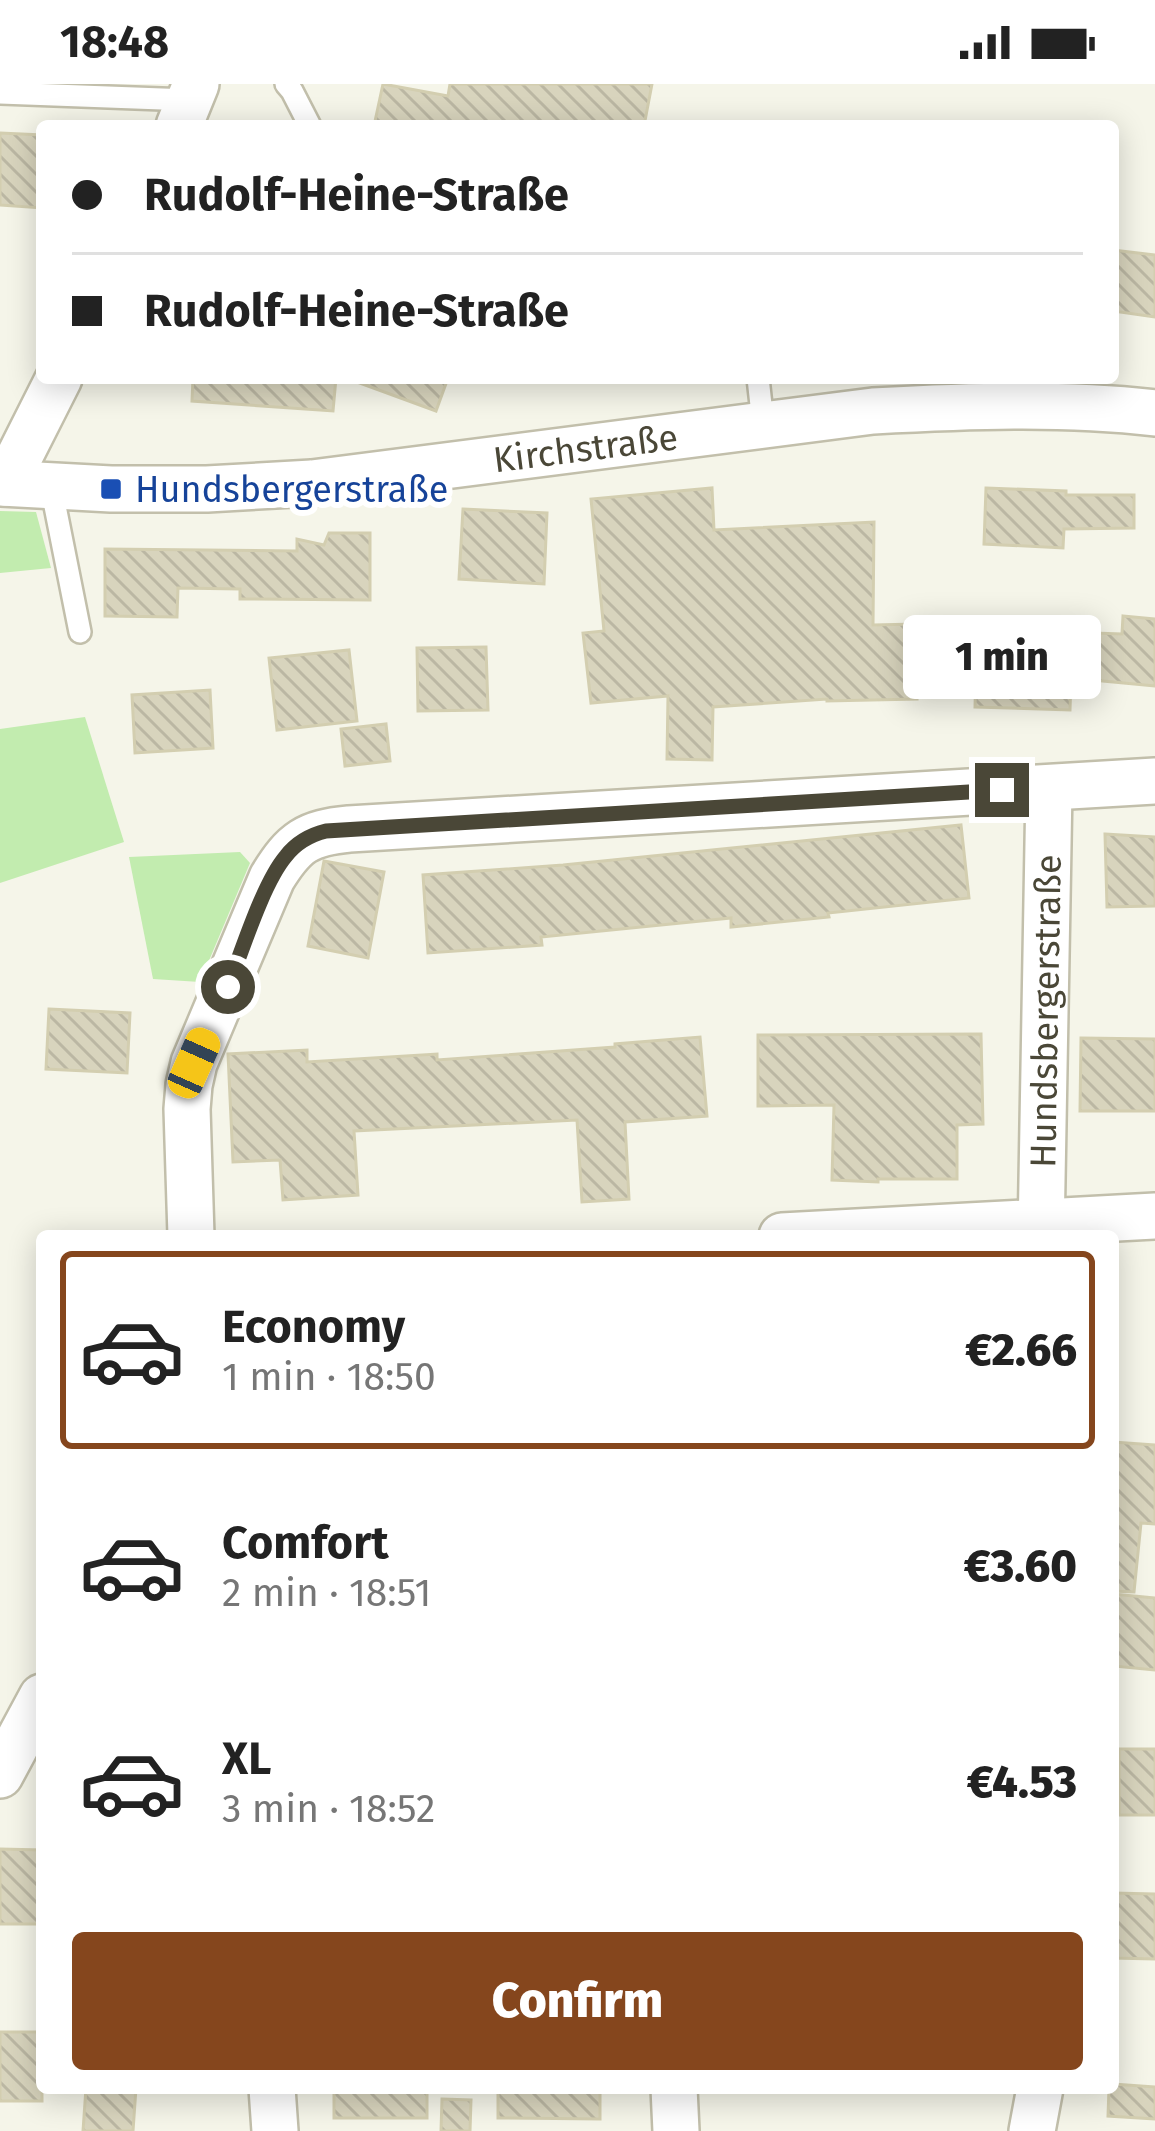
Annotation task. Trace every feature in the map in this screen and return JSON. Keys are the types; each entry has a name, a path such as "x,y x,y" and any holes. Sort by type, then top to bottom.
{"street":[{"path":"19,484 57,384"},
{"name":"Kirchstraße","path":"19,484 207,489 312,483 873,411 1047,407 1155,413"},
{"path":"191,1230 187,1109 194,1063 272,878 286,854 309,836 350,829 1155,782"},
{"name":"Hundsbergerstraße","path":"1041,1229 1049,788"},
{"path":"1004,1230 1155,1216"},
{"path":"0,1775 36,1708"},
{"path":"272,2094 275,2131"},
{"path":"674,2094 676,2131"},
{"path":"1032,2131 1039,2094"}],"lane":[{"path":"286,84 307,120"},
{"path":"0,93 188,103"},
{"path":"759,384 763,424"},
{"path":"19,484 80,632"}],"green space":[{"path":"0,511 36,512 51,568 0,573"},
{"path":"85,717 124,842 0,883 0,729"},
{"path":"240,852 250,863 200,982 153,979 129,857"}],"building":[{"path":"383,84 448,96 450,84 652,84 645,120 375,120"},
{"path":"0,133 36,135 36,208 0,205"},
{"path":"1119,251 1155,255 1155,317 1119,312"},
{"path":"193,384 335,384 333,411 192,401"},
{"path":"362,384 446,384 436,411"},
{"path":"712,488 714,530 874,522 873,625 915,624 917,699 713,707 712,760 667,759 668,696 591,703 583,633 604,631 591,499"},
{"path":"986,488 1134,495 1134,528 1064,529 1063,548 984,544"},
{"path":"463,509 547,513 544,584 459,579"},
{"path":"329,533 370,533 370,600 240,599 240,589 178,588 177,617 105,616 105,549 297,551 297,539 324,545"},
{"path":"1123,616 1155,619 1155,686 1071,678 1070,710 975,707 977,629 1122,634"},
{"path":"486,647 488,710 418,711 417,648"},
{"path":"349,650 357,721 277,730 269,658"},
{"path":"210,690 213,748 135,753 132,695"},
{"path":"386,724 390,761 345,766 341,729"},
{"path":"961,825 969,898 731,927 731,918 541,937 542,945 428,953 423,875"},
{"path":"1105,834 1155,837 1155,906 1107,907"},
{"path":"324,861 384,872 368,958 308,946"},
{"path":"49,1009 130,1013 127,1073 46,1069"},
{"path":"981,1034 983,1124 957,1125 957,1179 832,1180 834,1105 758,1106 758,1035"},
{"path":"700,1037 707,1116 625,1122 629,1199 582,1202 577,1120 354,1131 358,1195 283,1200 280,1160 233,1162 228,1054 307,1050 307,1062 437,1054 437,1060"},
{"path":"1081,1038 1155,1039 1155,1111 1080,1111"},
{"path":"1119,1442 1155,1445 1155,1524 1141,1523 1134,1592 1119,1591"},
{"path":"1119,1595 1155,1598 1155,1670 1119,1667"},
{"path":"1119,1749 1155,1749 1155,1815 1119,1815"},
{"path":"0,1849 36,1850 36,1924 0,1924"},
{"path":"1119,1893 1155,1894 1155,1959 1119,1958"},
{"path":"0,2032 36,2032 36,2094 42,2094 42,2101 0,2101"},
{"path":"1119,2084 1155,2087 1155,2119 1108,2116 1109,2094 1119,2094"},
{"path":"86,2094 136,2094 133,2131 83,2131"},
{"path":"334,2094 427,2094 427,2118 334,2118"},
{"path":"498,2094 600,2094 600,2119 498,2118"},
{"path":"442,2099 471,2100 470,2131 441,2131"}],"place":[{"name":"Hundsbergerstraße","path":"111,489"}],"route":[{"path":"228,987 286,854 309,836 326,831 1002,790"}]}
